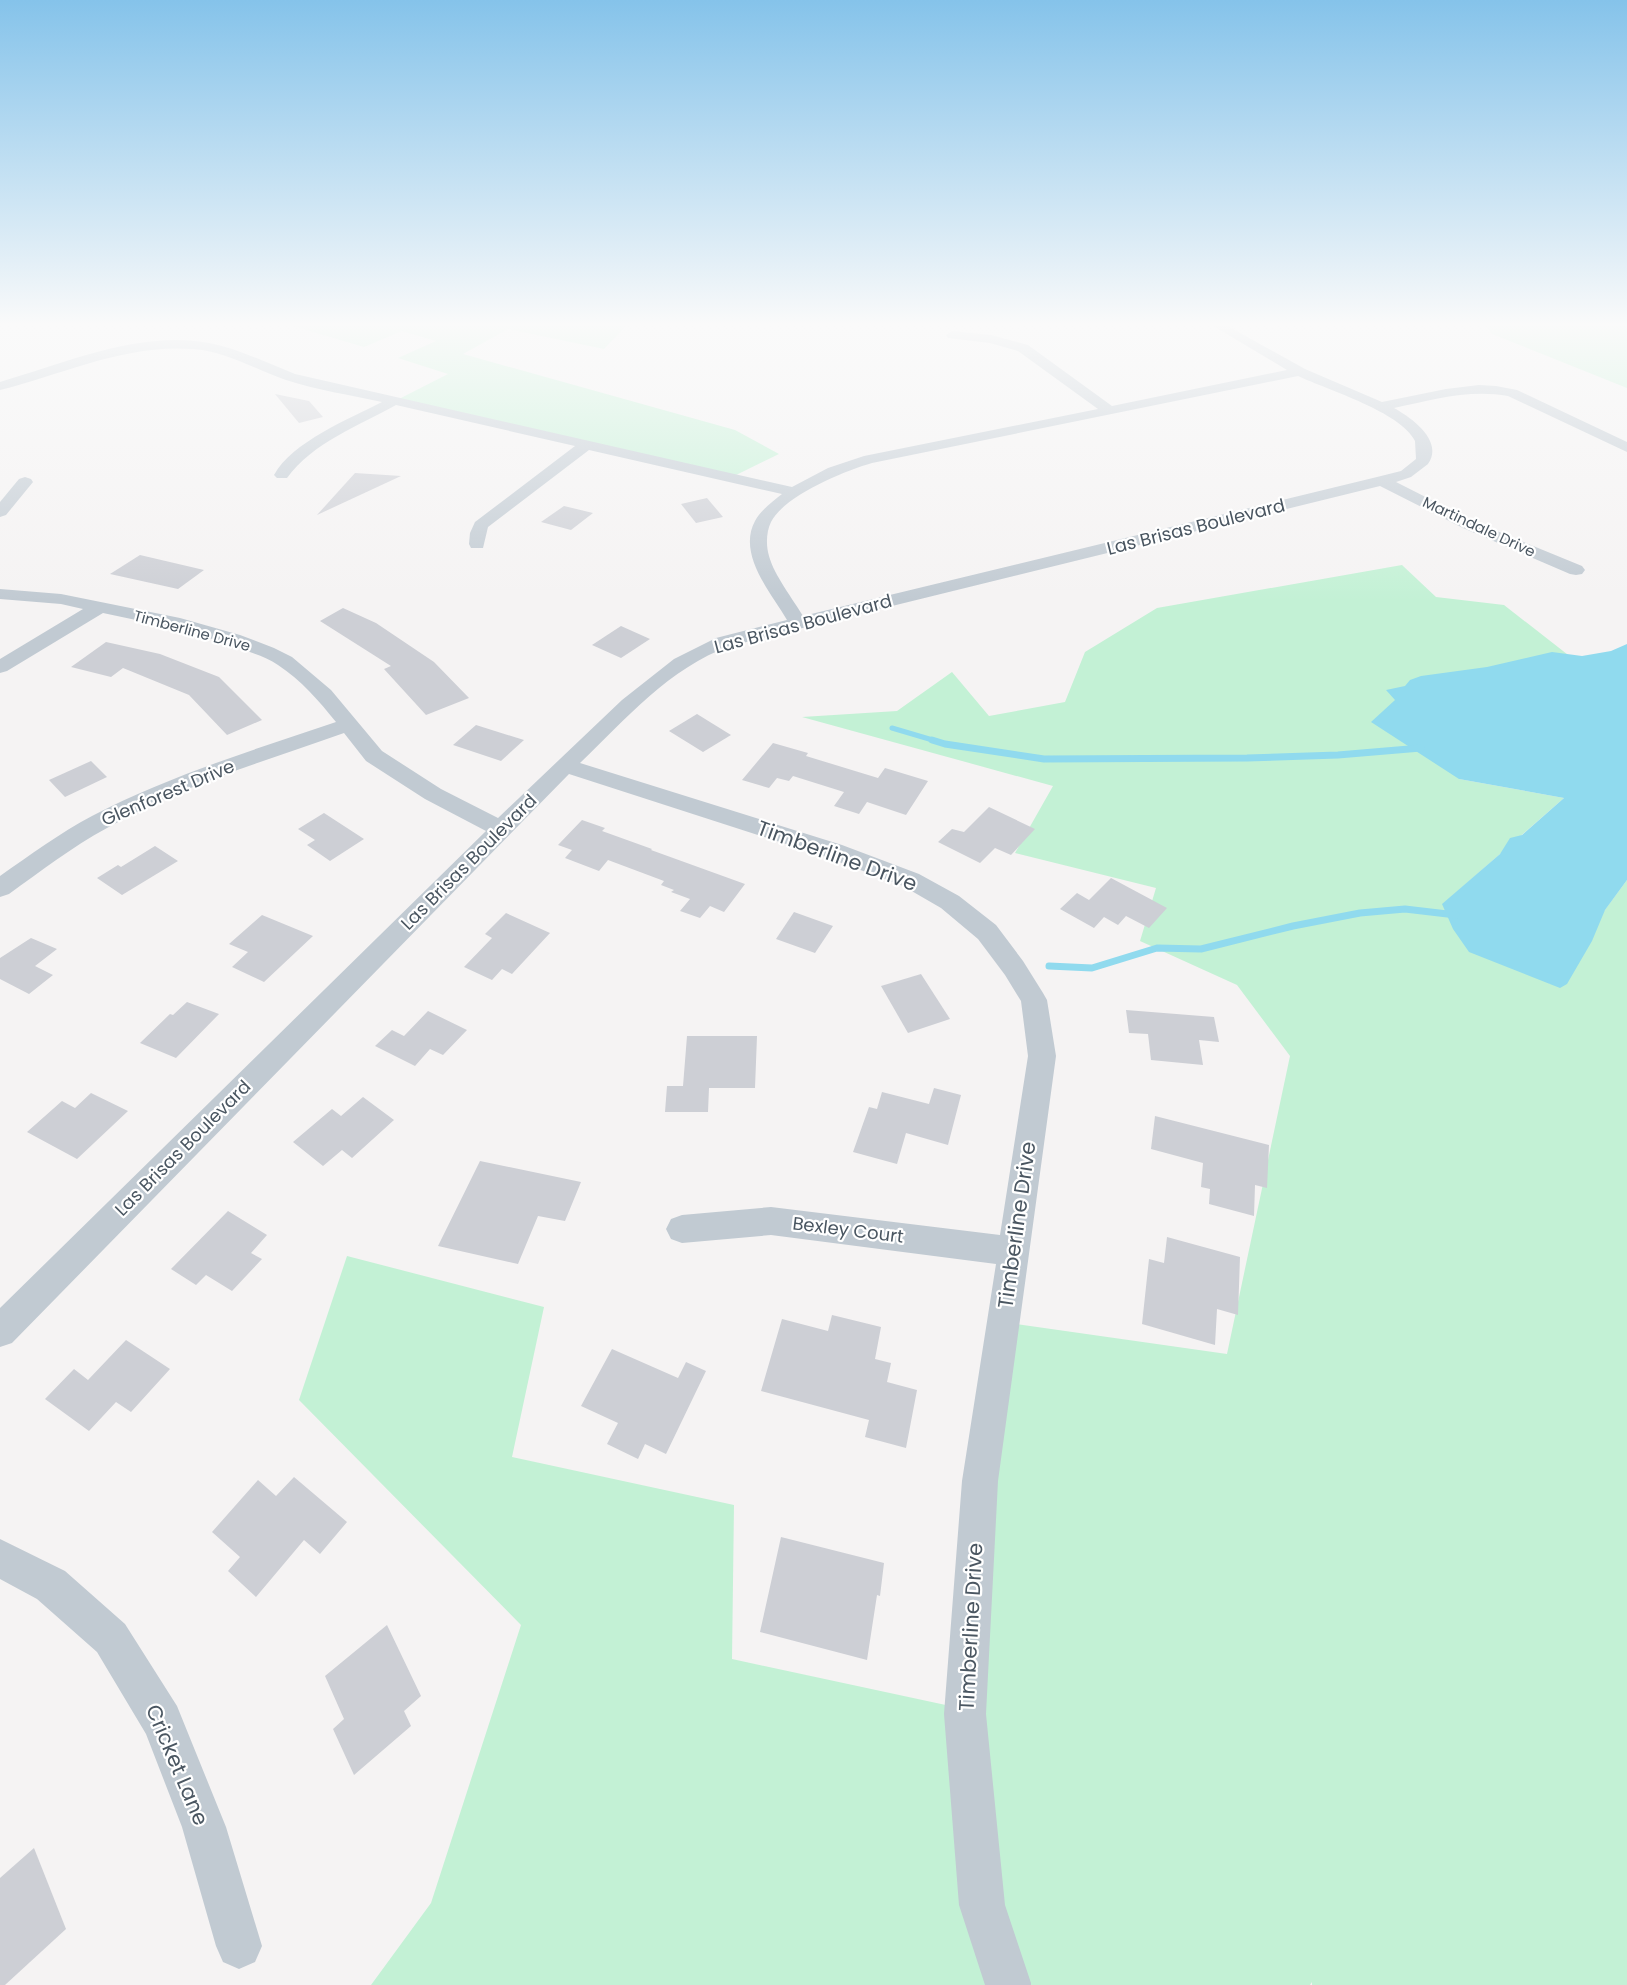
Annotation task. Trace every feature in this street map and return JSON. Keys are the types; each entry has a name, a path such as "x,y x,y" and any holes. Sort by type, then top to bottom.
{"street":[{"path":"282,474 282,469 302,452 366,417"},
{"path":"468,417 794,492"},
{"path":"798,622 761,558 760,539 762,524 768,515 794,492 820,476 844,466 869,459 1082,417"},
{"name":"Las Brisas Boulevard","path":"0,1331 565,765 648,687 681,663 718,643 798,622 1382,481 1415,468 1423,461 1426,452 1424,442 1415,430 1398,417"},
{"path":"1561,417 1627,448"},
{"path":"477,544 481,525 587,444"},
{"name":"Martindale Drive","path":"1382,481 1469,525 1576,570"},
{"path":"0,512 25,482"},
{"name":"Timberline Drive","path":"0,594 61,599 180,624 233,639 267,652 285,661 324,694 374,756 433,794 502,830"},
{"path":"0,667 100,607"},
{"name":"Glenforest Drive","path":"0,888 57,848 99,822 144,800 220,769 349,724"},
{"name":"Timberline Drive","path":"565,765 834,851 911,880 950,902 986,932 1014,968 1034,1000 1042,1056 980,1481 965,1714 982,1905 1008,1983"},
{"name":"Bexley Court","path":"682,1228 771,1221 1013,1251"},
{"name":"Cricket Lane","path":"0,1558 51,1585 111,1638 162,1721 204,1827 239,1946"}],"green space":[{"path":"471,417 687,417 735,430 779,454 734,476"},
{"path":"1402,565 1436,597 1504,605 1572,658 1459,779 1564,798 1443,904 1550,984 1627,880 1627,1985 1312,1985 1312,1982 1310,1985 371,1985 431,1903 521,1625 299,1400 347,1256 544,1307 512,1457 734,1505 732,1659 955,1707 1001,1322 1227,1354 1290,1056 1237,985 1140,941 1156,888 1015,853 1053,786 802,717 897,711 952,672 989,716 1065,702 1085,652 1157,608"}],"water":[{"path":"1627,644 1627,880 1605,910 1592,941 1567,984 1560,988 1469,952 1453,929 1442,904 1500,854 1510,838 1522,835 1564,798 1459,779 1371,722 1395,700 1386,690 1405,686 1410,680 1421,676 1487,667 1552,652 1582,656 1611,651"}],"building":[{"path":"294,417 323,417 299,423"},
{"path":"355,473 401,476 317,515"},
{"path":"707,498 723,517 696,523 681,504"},
{"path":"564,506 593,513 571,530 541,522"},
{"path":"140,555 204,570 178,589 110,574"},
{"path":"343,608 376,623 434,662 469,698 426,715 384,669 391,666 320,621"},
{"path":"621,626 650,639 621,658 592,645"},
{"path":"106,642 160,654 219,677 262,720 227,735 189,695 123,668 111,677 71,667"},
{"path":"697,714 731,735 703,752 669,731"},
{"path":"476,725 524,740 501,761 453,745"},
{"path":"773,743 808,753 806,756 878,778 885,768 928,781 906,815 867,802 859,814 834,806 844,792 793,776 789,781 777,778 769,788 742,780"},
{"path":"91,761 107,777 65,797 49,780"},
{"path":"989,807 1035,829 1011,855 995,848 980,863 938,842 952,829 964,832"},
{"path":"324,813 364,839 330,861 307,845 315,840 298,829"},
{"path":"582,820 605,828 602,831 745,884 724,912 710,906 700,918 680,911 690,899 671,892 674,890 661,885 664,881 608,860 599,871 565,858 572,850 558,845"},
{"path":"155,846 178,861 122,895 97,878 118,865 121,867"},
{"path":"1111,878 1167,908 1149,928 1126,916 1118,925 1104,917 1094,928 1060,909 1077,893 1089,900"},
{"path":"794,912 833,926 815,953 776,939"},
{"path":"506,913 550,933 512,974 502,969 492,980 464,967 492,938 485,934"},
{"path":"262,915 313,936 264,982 232,967 248,952 229,944"},
{"path":"31,938 57,949 35,966 53,975 29,994 0,979 0,958"},
{"path":"921,974 950,1019 908,1033 881,986"},
{"path":"187,1002 219,1014 176,1058 140,1043 170,1014 173,1015"},
{"path":"1126,1010 1214,1017 1219,1042 1199,1040 1203,1065 1151,1060 1148,1034 1129,1033"},
{"path":"428,1011 467,1030 443,1055 430,1049 415,1066 375,1046 392,1030 404,1036"},
{"path":"687,1036 757,1036 755,1088 709,1088 708,1112 665,1112 667,1086 683,1086"},
{"path":"934,1088 961,1095 948,1145 906,1133 897,1164 853,1152 869,1107 877,1109 882,1092 929,1104"},
{"path":"91,1093 128,1111 77,1159 27,1132 62,1101 75,1108"},
{"path":"363,1097 394,1120 352,1158 342,1150 323,1166 293,1142 332,1109 341,1116"},
{"path":"1155,1116 1269,1145 1267,1188 1255,1185 1254,1216 1209,1204 1210,1189 1201,1187 1203,1163 1151,1149"},
{"path":"480,1161 581,1182 565,1221 538,1216 518,1264 438,1246"},
{"path":"228,1211 267,1235 251,1253 262,1259 232,1291 206,1275 196,1285 171,1269"},
{"path":"1167,1237 1240,1257 1238,1315 1217,1309 1215,1345 1142,1324 1149,1259 1164,1263"},
{"path":"832,1315 881,1327 875,1359 891,1363 887,1382 917,1390 906,1448 865,1437 869,1420 761,1391 782,1319 828,1331"},
{"path":"126,1340 170,1369 131,1412 116,1402 89,1431 45,1399 74,1369 88,1380"},
{"path":"612,1349 678,1378 686,1362 706,1371 666,1454 645,1444 638,1459 607,1444 618,1423 581,1406"},
{"path":"294,1477 347,1522 320,1554 304,1540 256,1597 228,1571 240,1557 212,1532 258,1480 276,1496"},
{"path":"781,1537 884,1563 880,1596 877,1595 867,1660 760,1632"},
{"path":"387,1625 421,1696 404,1711 411,1726 354,1775 333,1729 344,1719 325,1676"},
{"path":"34,1848 66,1929 5,1985 0,1985 0,1878"}],"waterway":[{"path":"892,728 936,741"},
{"path":"932,740 945,744 1044,759 1247,758 1338,755 1421,748"},
{"path":"1049,966 1092,968 1157,948 1201,949 1293,926 1360,913 1405,909 1456,915"}]}
